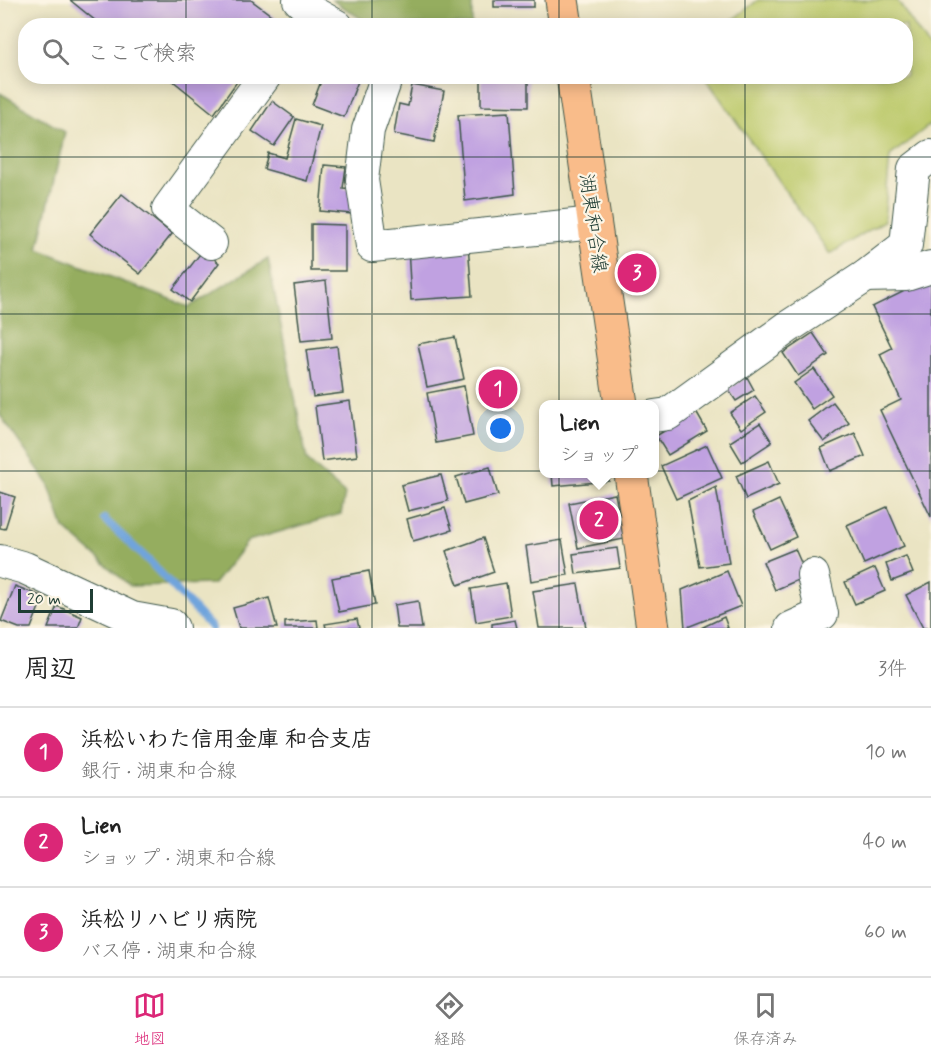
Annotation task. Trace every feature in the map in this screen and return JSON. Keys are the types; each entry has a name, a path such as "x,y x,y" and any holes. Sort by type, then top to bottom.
{"main road":[{"path":"562,0 565,18"},
{"name":"湖東和合線","path":"574,84 620,400"},
{"path":"632,478 653,628"}],"street":[{"path":"211,243 168,209 259,84"},
{"path":"384,84 368,130 362,180 372,246 594,223"},
{"path":"659,415 668,414 788,327 866,276 906,245 914,169 931,156"},
{"path":"866,276 906,275 931,267"},
{"path":"0,561 25,568 132,618 171,625 173,628"},
{"path":"791,628 822,614 813,575"}],"green space":[{"path":"332,0 472,0 472,18 360,18"},
{"path":"758,0 897,0 909,18 735,18"},
{"path":"913,24 931,51 931,124 890,156 884,221 830,254 710,84 913,84"},
{"path":"0,93 65,132 38,249 189,307 268,259 307,460 345,494 341,514 248,541 214,584 130,586 64,528 48,483 0,415"}],"building":[{"path":"70,0 251,0 275,18 92,18"},
{"path":"494,0 534,0 534,7 494,7"},
{"path":"177,84 235,84 214,114"},
{"path":"320,84 357,84 344,117 312,105"},
{"path":"481,84 528,84 528,107 481,106"},
{"path":"412,85 444,91 434,142 394,134 399,104 408,106"},
{"path":"272,101 294,117 274,146 252,131"},
{"path":"509,112 515,194 465,201 458,115"},
{"path":"296,119 321,126 307,181 264,169 268,153 285,158"},
{"path":"324,165 346,167 343,188 354,189 352,214 320,211"},
{"path":"122,194 172,234 140,274 90,234"},
{"path":"311,224 345,225 345,271 311,271"},
{"path":"468,244 472,296 411,300 408,248"},
{"path":"203,250 219,263 190,302 173,289"},
{"path":"929,279 931,283 931,517 880,410 901,400 880,354 892,348 872,307"},
{"path":"326,281 332,338 301,341 294,285"},
{"path":"813,333 828,355 798,376 783,353"},
{"path":"455,337 464,379 427,387 418,344"},
{"path":"337,346 343,393 313,397 306,350"},
{"path":"814,369 832,395 812,409 794,383"},
{"path":"747,377 754,390 736,401 728,389"},
{"path":"464,386 473,436 436,443 427,393"},
{"path":"755,396 766,412 741,429 730,413"},
{"path":"350,401 357,456 322,461 315,406"},
{"path":"833,402 849,423 824,442 808,421"},
{"path":"696,412 707,431 668,455 659,441 659,434"},
{"path":"760,423 772,442 742,462 730,442"},
{"path":"855,433 865,456 830,471 821,448"},
{"path":"707,445 722,478 676,499 661,466"},
{"path":"769,461 779,484 746,499 736,476"},
{"path":"490,467 498,495 464,504 456,477"},
{"path":"441,475 448,501 408,511 401,485"},
{"path":"552,478 609,478 609,481 553,486"},
{"path":"716,487 729,563 700,567 688,501"},
{"path":"0,492 15,497 5,529 0,528"},
{"path":"615,494 624,539 578,548 569,503"},
{"path":"779,500 796,537 770,549 753,512"},
{"path":"887,507 904,546 864,564 847,525"},
{"path":"445,508 452,530 413,541 407,519"},
{"path":"483,538 494,572 458,585 446,551"},
{"path":"562,540 568,575 531,581 526,546"},
{"path":"617,548 620,568 576,574 573,554"},
{"path":"795,549 807,576 775,590 763,562"},
{"path":"906,556 913,573 892,581 886,564"},
{"path":"875,568 885,591 855,604 845,582"},
{"path":"369,571 375,605 339,612 332,578"},
{"path":"727,571 741,606 685,628 682,590"},
{"path":"931,582 931,628 923,628 906,595"},
{"path":"506,583 511,616 476,622 471,589"},
{"path":"578,584 586,628 539,628 533,591"},
{"path":"15,586 43,597 31,628 19,628 1,621"},
{"path":"269,598 277,628 239,628 233,608"},
{"path":"418,601 422,628 397,628 394,605"},
{"path":"57,606 82,617 78,628 48,628"},
{"path":"724,617 728,628 701,628"},
{"path":"357,619 359,628 326,628 325,624"},
{"path":"317,620 318,628 285,628 285,622"},
{"path":"515,620 517,628 492,628 492,624"}],"waterway":[{"path":"104,519 149,561 212,628"}],"place":[{"name":"浜松リハビリ病院","path":"637,273"},
{"name":"浜松いわた信用金庫 和合支店","path":"498,389"},
{"name":"Lien","path":"599,520"}]}
